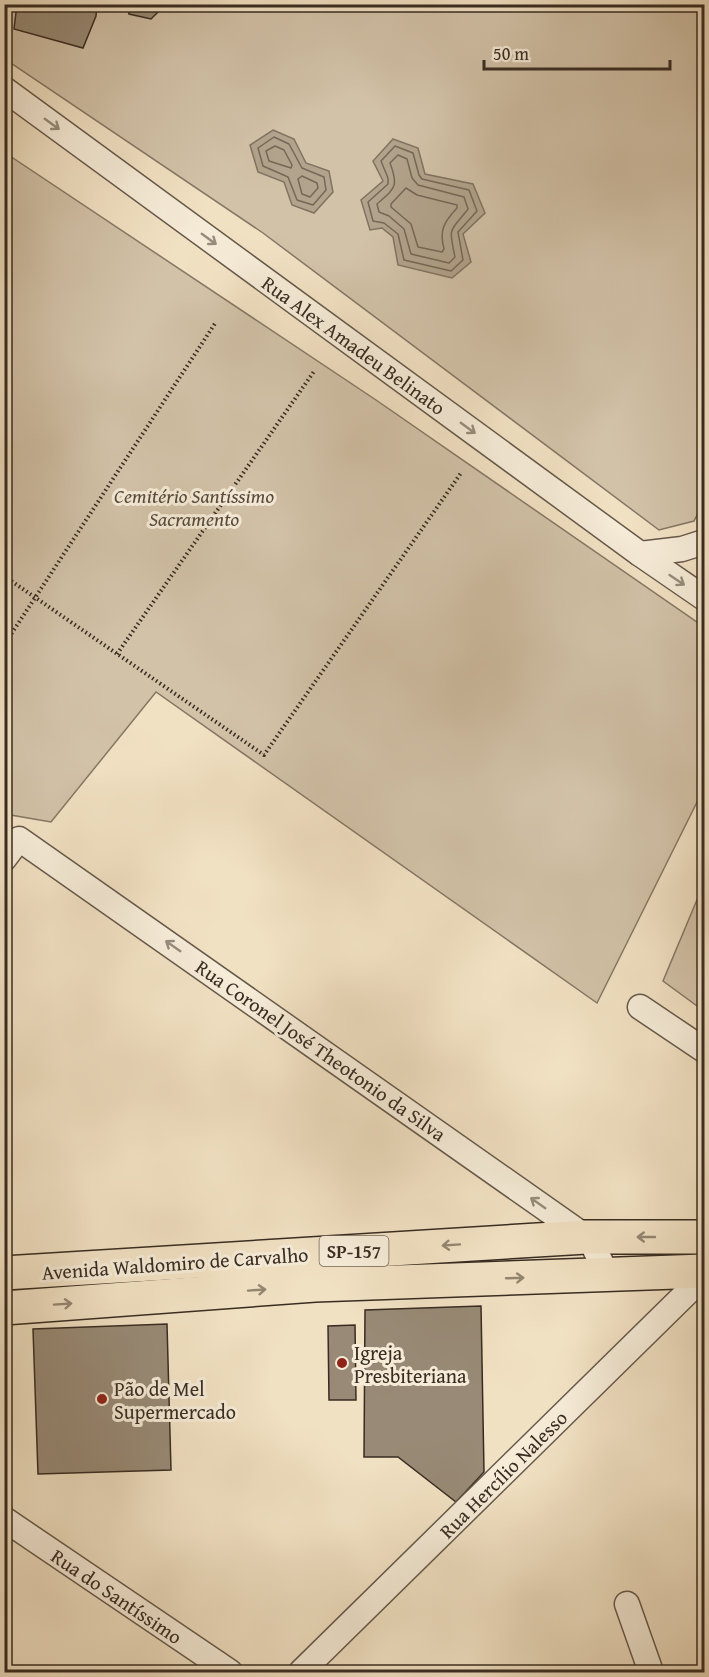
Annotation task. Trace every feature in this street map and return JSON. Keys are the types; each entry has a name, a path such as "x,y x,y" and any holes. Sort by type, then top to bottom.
{"main road":[{"name":"Avenida Waldomiro de Carvalho","path":"4,1273 586,1237 705,1237"},
{"name":"Avenida Waldomiro de Carvalho","path":"4,1308 315,1285 705,1273"}],"street":[{"name":"Rua Alex Amadeu Belinato","path":"4,89 640,554 705,598"},
{"path":"640,554 682,549 705,542"},
{"name":"Rua Coronel José Theotonio da Silva","path":"4,859 19,838 586,1237 592,1243 607,1275"},
{"path":"640,1007 705,1050"},
{"name":"Rua Hercílio Nalesso","path":"301,1672 705,1273"},
{"name":"Rua do Santíssimo","path":"4,1519 230,1672"},
{"path":"627,1604 651,1672"}],"path":[{"path":"4,645 216,322"},
{"path":"117,654 315,370"},
{"path":"4,576 264,755 461,473"}],"green space":[{"path":"4,5 704,5 704,501 694,521 659,530 263,233 5,59"},
{"name":"Cemitério Santíssimo Sacramento","path":"4,152 376,400 704,627 704,788 597,1003 156,692 51,822 5,814"},
{"path":"704,883 704,1011 663,981"}],"water":[{"path":"273,130 294,139 306,163 329,171 333,192 314,213 292,205 284,182 258,172 250,145"},
{"path":"393,139 418,148 425,174 473,184 485,213 463,234 471,262 452,278 398,265 393,237 382,228 370,230 361,200 383,181 373,161"}],"building":[{"path":"17,4 97,4 96,16 83,48 14,29"},
{"path":"126,4 166,4 151,19 129,14"},
{"path":"481,1306 484,1472 456,1502 398,1457 364,1457 365,1310"},
{"name":"Pão de Mel Supermercado","path":"167,1324 171,1470 38,1474 33,1329"},
{"name":"Igreja Presbiteriana","path":"355,1325 356,1400 329,1400 328,1326"}],"place":[{"name":"Igreja Presbiteriana","path":"342,1363"},
{"name":"Pão de Mel Supermercado","path":"102,1399"}]}
